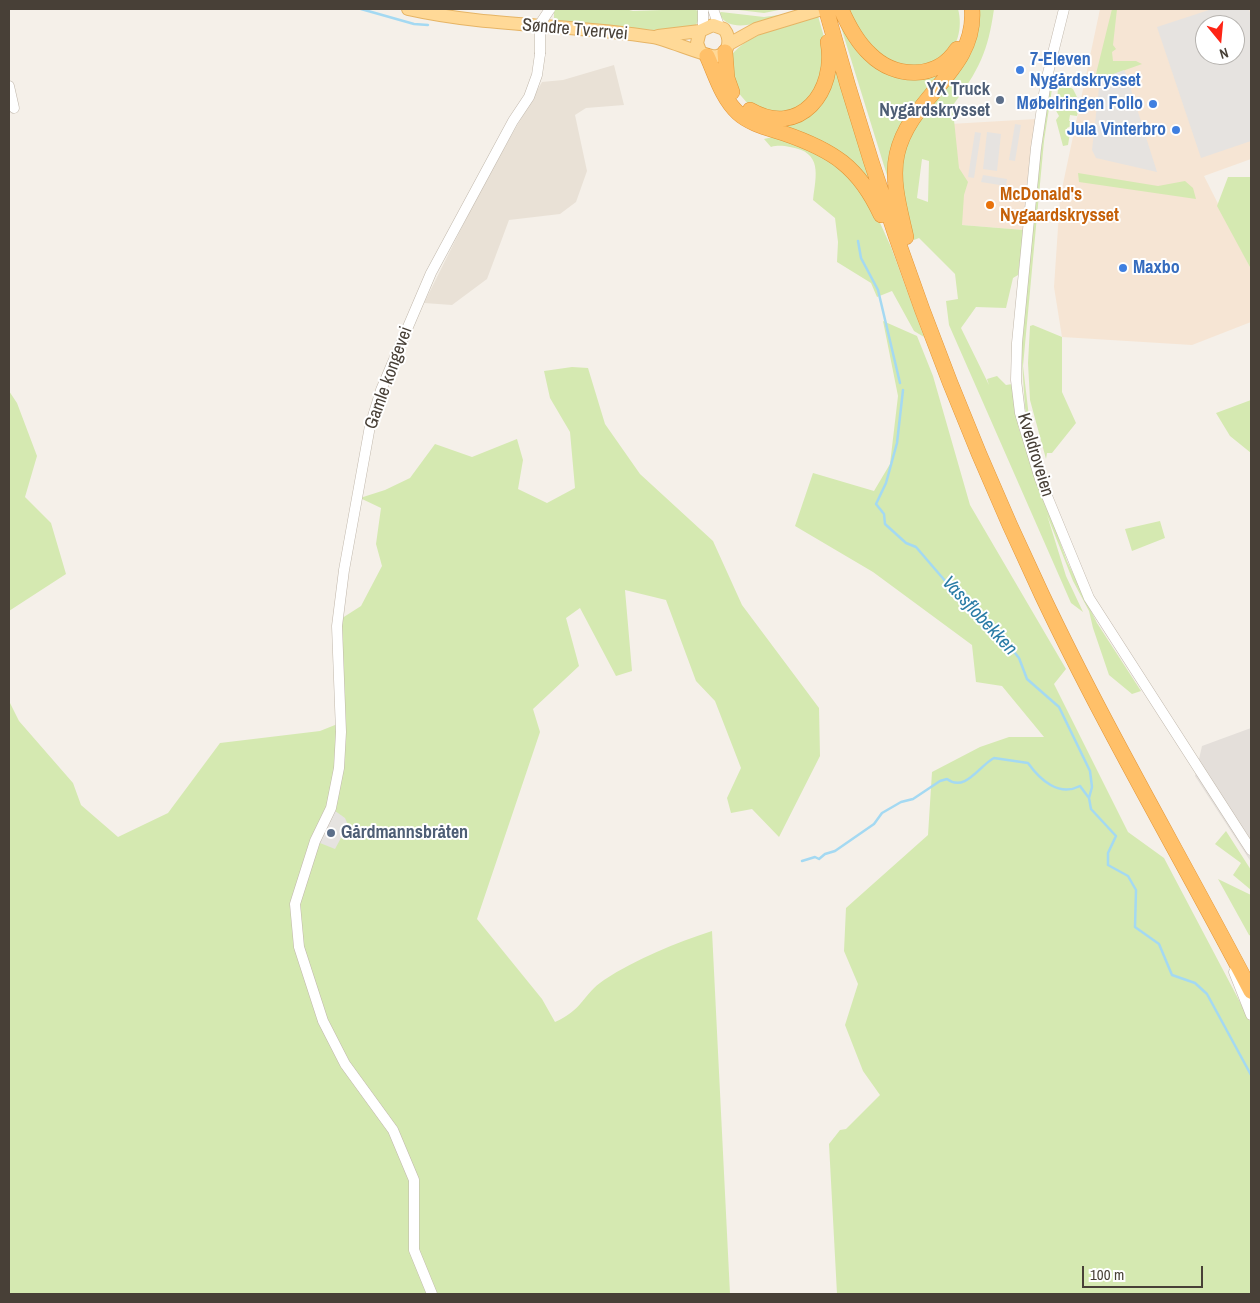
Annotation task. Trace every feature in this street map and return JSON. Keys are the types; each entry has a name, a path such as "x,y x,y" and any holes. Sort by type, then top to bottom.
{"highway":[{"path":"727,48 726,72 732,92 746,108 771,118 797,114 809,108 818,99 828,76 830,51 823,9"},
{"path":"823,9 912,279 968,426 1043,598 1138,783 1251,991"},
{"path":"831,9 865,124 910,255 974,426 1025,545 1107,712 1251,980"},
{"path":"841,9 858,40 871,55 885,65 901,71 914,73 934,68 952,56 964,30 963,9"},
{"path":"910,255 897,196 897,155 910,121 968,46 972,32 972,9"},
{"path":"704,54 724,96 739,114 761,126 824,148 853,170 877,206 912,279"}],"main road":[{"name":"Søndre Tverrvei","path":"408,9 487,22 653,37"},
{"path":"653,37 704,54 717,56 756,29 823,9"},
{"path":"653,37 702,29 713,25 721,28 756,29"},
{"path":"721,28 728,36 727,48"},
{"path":"702,29 697,39 704,54"}],"street":[{"name":"Gamle kongevei","path":"432,1294 414,1250 414,1180 393,1130 345,1064 323,1021 299,947 295,904 315,841 332,808 339,768 341,732 337,626 344,570 370,426 385,382 431,273 504,137 529,97 538,75 540,24 550,9"},
{"path":"702,29 703,9"},
{"path":"713,9 721,28"},
{"name":"Kveldroveien","path":"1064,9 1046,81 1036,148 1017,342 1016,380 1020,413 1040,479 1089,598 1251,850"},
{"path":"9,86 14,108"},
{"path":"1230,951 1231,965 1251,1015"}],"shaded area":[{"path":"1100,9 1251,9 1251,159 1204,176 1251,269 1251,322 1192,345 1062,337 1054,287 1060,198"},
{"path":"1212,9 1249,9 1251,16 1251,141 1201,158 1157,27"},
{"path":"614,65 624,105 586,108 575,115 587,171 576,202 560,214 509,220 487,279 452,305 424,303 482,187 542,82 563,80"},
{"path":"1124,70 1157,172 1096,158 1092,150 1100,79"},
{"path":"1036,119 1024,230 962,225 950,124"},
{"path":"1015,124 1021,125 1015,161 1009,160"},
{"path":"975,132 981,133 974,178 968,177"},
{"path":"987,132 1001,134 997,171 983,169"},
{"path":"983,175 1007,179 1006,186 981,182"},
{"path":"1251,728 1251,862 1195,776 1202,746"},
{"name":"Gårdmannsbråten","path":"331,808 345,818 348,825 335,849 315,841"}],"green space":[{"path":"554,9 625,9 633,11 692,9 699,11 699,19 695,27 653,30 554,22"},
{"path":"730,9 784,9 764,13"},
{"path":"844,9 958,9 960,23 958,38 951,51 940,60 923,66 905,69 875,54"},
{"path":"977,9 994,9 989,37 976,71 953,105 957,119 954,120 959,168 968,182 964,195 962,225 1024,230 1018,275 1013,278 1006,308 976,307 961,328 989,385 987,379 997,376 1006,385 1012,384 1019,429 1067,561 1097,623 1141,691 1132,694 1109,675 1089,611 1073,581 1047,515 1066,576 1083,612 1071,603 949,325 946,301 958,299 955,274 919,238 914,240 906,212 901,167 907,139 921,115 954,78 969,57 976,37","holes":["922,159 929,161 928,202 917,198"]},
{"path":"1112,9 1117,9 1113,45 1116,49 1112,52 1113,61 1136,61 1142,64 1100,79 1095,78"},
{"path":"836,11 885,70 947,66 932,88 890,185"},
{"path":"719,13 764,17 786,14 759,23 740,25 731,24 724,20"},
{"path":"818,16 824,37 820,86 798,109 776,115 748,104 736,90 730,57 738,48 758,35"},
{"path":"833,57 882,207 859,170 770,127 799,120"},
{"path":"1068,86 1073,89 1077,97 1073,97 1072,108 1075,108 1078,99 1080,103 1077,116 1070,115 1069,121 1075,121 1073,125 1067,128 1067,132 1070,133 1068,145 1063,146 1056,120 1059,116 1054,107 1057,104 1058,87"},
{"path":"1049,89 1052,89 1044,141 1023,366 1029,417 1043,462 1036,451 1025,408 1021,347 1038,172"},
{"path":"777,136 840,165 871,203 891,247 924,337 914,331 892,291 877,297 871,283 837,262 838,242 835,218 813,200 816,174 813,159 801,150 783,146 771,147 764,139"},
{"path":"1078,173 1158,186 1185,181 1193,188 1196,199 1079,182"},
{"path":"1228,177 1251,177 1251,269 1217,206"},
{"path":"883,321 917,336 933,376 970,505 1066,669 1054,684 1128,832 1164,858 1251,1023 1251,1294 837,1294 829,1144 840,1130 846,1129 880,1095 863,1071 845,1025 858,984 844,951 846,908 928,835 932,772 980,747 1009,737 1044,737 1002,686 976,682 972,645 873,572 795,526 813,473 874,491 890,464 898,396"},
{"path":"1033,325 1062,337 1062,392 1076,423 1052,453 1047,453 1046,459 1030,400 1028,363 1030,326"},
{"path":"572,367 588,368 605,424 640,474 713,541 742,605 819,708 820,756 779,837 752,809 731,813 727,798 741,768 715,701 696,681 666,600 625,590 632,671 616,676 580,608 566,618 579,666 533,709 540,732 477,919 542,999 555,1022 572,1012 597,985 616,972 656,952 712,931 730,1294 9,1294 9,701 19,721 73,783 81,805 118,837 168,813 220,743 320,731 345,721 336,622 361,606 382,566 376,544 381,508 360,498 385,490 410,478 435,444 472,457 517,439 523,460 518,489 547,503 575,488 570,432 550,398 544,371"},
{"path":"9,391 17,403 37,456 25,497 51,523 66,574 9,611"},
{"path":"1251,400 1251,453 1230,436 1216,413"},
{"path":"1160,521 1165,538 1132,551 1125,529"},
{"path":"1226,831 1251,870 1251,890 1233,875 1241,863 1215,844"},
{"path":"1218,879 1251,895 1251,936 1249,935"}],"waterway":[{"path":"361,9 414,24 428,25"},
{"name":"Vassflobekken","path":"858,241 861,258 878,290 900,383"},
{"name":"Vassflobekken","path":"903,390 897,443 886,483 876,504 884,514 885,524 906,543 916,547 971,611 995,629 1019,658 1027,679 1059,707 1090,771 1092,787 1089,798 1091,809 1116,836 1108,853 1108,865 1128,876 1136,890 1135,927 1159,944 1172,975 1195,983 1207,994 1251,1075"},
{"path":"802,861 815,857 819,859 825,854 835,851 874,824 882,813 901,802 913,799 940,781 947,779 960,783 994,758 1028,763 1044,781 1057,788 1072,789 1080,786 1089,798"}],"place":[{"name":"7-Eleven Nygårdskrysset","path":"1020,70"},
{"name":"YX Truck Nygårdskrysset","path":"1000,100"},
{"name":"Møbelringen Follo","path":"1153,104"},
{"name":"Jula Vinterbro","path":"1176,130"},
{"name":"McDonald's Nygaardskrysset","path":"990,205"},
{"name":"Maxbo","path":"1123,268"},
{"name":"Gårdmannsbråten","path":"331,833"}]}
